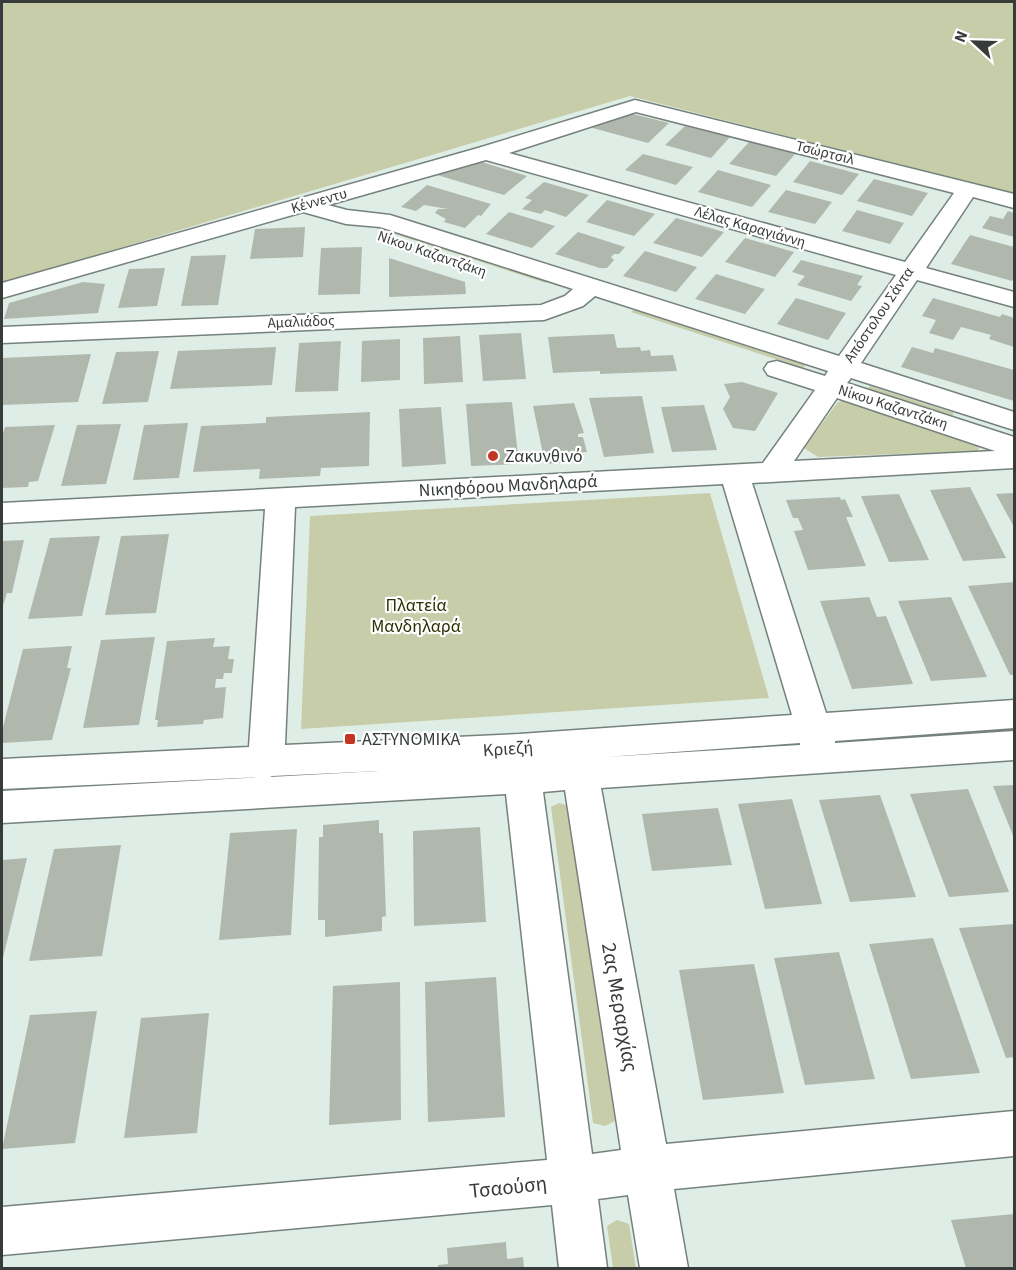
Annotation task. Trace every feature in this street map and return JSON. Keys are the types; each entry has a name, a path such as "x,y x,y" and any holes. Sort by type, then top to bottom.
{"street":[{"name":"Κέννεντυ","path":"2,291 486,153 635,106"},
{"name":"Τσώρτσιλ","path":"635,106 1014,201"},
{"name":"Λέλας Καραγιάννη","path":"486,153 1014,300"},
{"name":"Απόστολου Σάντα","path":"772,472 909,271 968,189"},
{"name":"Νίκου Καζαντζάκη","path":"304,205 346,217 369,233 583,294 837,376 1014,421"},
{"name":"Αμαλιάδος","path":"2,335 544,312 583,294"},
{"name":"Νίκου Καζαντζάκη","path":"837,376 1014,447"},
{"name":"Νικηφόρου Μανδηλαρά","path":"2,513 1014,459"},
{"path":"735,474 818,743"},
{"path":"266,763 281,498"},
{"name":"Κριεζή","path":"2,807 578,759 818,743 1014,714"},
{"name":"Κριεζή","path":"818,743 1014,746"},
{"name":"2ας Μεραρχίας","path":"578,759 664,1269"},
{"name":"Κριεζή","path":"2,774 266,763 520,764"},
{"path":"520,764 583,1269"},
{"name":"Τσαούση","path":"2,1231 524,1186 648,1169 1014,1134"}],"green space":[{"path":"2,2 1014,2 1014,194 630,96 2,283"},
{"path":"373,223 550,280 546,283 370,226"},
{"path":"635,309 806,364 803,368 631,312"},
{"path":"870,386 954,413 951,417 867,390"},
{"path":"845,399 980,441 978,451 818,457 804,448 837,403"},
{"name":"Πλατεία Μανδηλαρά","path":"710,493 769,698 301,729 310,516"},
{"path":"559,803 569,806 615,1121 605,1126 593,1123 551,807"},
{"path":"617,1220 629,1224 636,1268 613,1268 607,1226"}],"building":[{"path":"633,114 669,123 648,143 589,127"},
{"path":"685,126 730,137 711,158 665,145"},
{"path":"749,142 795,154 776,176 729,164"},
{"path":"643,154 693,167 676,185 625,170"},
{"path":"810,161 859,174 842,195 793,182"},
{"path":"482,162 527,176 504,195 437,175"},
{"path":"718,170 771,185 752,207 698,192"},
{"path":"874,179 928,193 912,216 857,201"},
{"path":"544,182 589,195 566,217 545,210 541,214 522,209 532,200 525,198"},
{"path":"427,185 491,204 481,216 478,215 465,228 444,222 446,219 435,213 438,209 448,209 424,205 416,211 401,207"},
{"path":"786,190 832,202 815,224 768,212"},
{"path":"607,200 655,214 634,236 586,222"},
{"path":"857,210 904,223 890,244 842,231"},
{"path":"1008,211 1014,213 1014,237 982,228 990,216 1003,219"},
{"path":"509,212 555,226 532,248 486,234"},
{"path":"676,218 724,232 702,257 653,243"},
{"path":"305,227 303,257 250,259 255,229"},
{"path":"578,232 625,247 619,254 611,257 614,260 607,268 600,268 555,254"},
{"path":"970,235 1014,247 1012,281 951,264"},
{"path":"745,238 794,252 775,277 725,262"},
{"path":"362,247 360,294 318,295 321,248"},
{"path":"645,251 697,267 676,292 623,276"},
{"path":"226,255 218,305 181,306 191,256"},
{"path":"389,258 465,282 466,294 389,297"},
{"path":"801,260 863,276 857,285 862,286 851,301 797,285 805,276 792,272"},
{"path":"165,268 157,306 118,308 129,269"},
{"path":"716,274 765,289 745,314 695,299"},
{"path":"83,282 105,284 98,313 4,319 9,303"},
{"path":"796,298 846,313 828,340 777,324"},
{"path":"933,298 1000,317 1002,314 1014,318 1014,347 989,339 991,335 961,327 953,340 929,333 936,320 922,316"},
{"path":"521,333 526,379 483,381 479,335"},
{"path":"614,334 617,348 640,347 641,351 650,350 651,356 673,355 677,371 553,373 548,337"},
{"path":"460,336 463,382 424,384 423,338"},
{"path":"400,339 400,380 361,382 362,341"},
{"path":"341,341 338,391 295,392 299,343"},
{"path":"276,347 272,385 170,389 178,351"},
{"path":"912,347 933,353 935,348 1014,370 1014,401 901,367"},
{"path":"159,351 148,402 102,404 116,352"},
{"path":"91,354 78,402 2,405 2,358"},
{"path":"742,382 778,393 755,431 733,428 723,409 730,397 724,384"},
{"path":"642,396 654,453 604,457 589,398"},
{"path":"512,402 519,464 471,466 466,404"},
{"path":"574,403 584,433 578,434 578,437 583,437 587,452 583,452 584,461 545,464 533,406"},
{"path":"704,405 717,450 672,452 661,407"},
{"path":"441,407 446,464 402,467 399,409"},
{"path":"370,412 369,466 321,468 320,476 259,479 260,469 193,472 201,426 266,423 266,417"},
{"path":"188,423 179,478 133,480 144,425"},
{"path":"121,424 106,484 61,486 77,425"},
{"path":"55,425 38,481 29,482 28,487 2,488 2,436 5,427"},
{"path":"970,487 1006,558 963,561 930,490"},
{"path":"1014,493 1014,527 996,494"},
{"path":"899,494 929,560 889,562 861,496"},
{"path":"840,497 841,500 845,499 853,517 846,517 866,566 808,570 794,531 803,530 798,518 793,518 786,500"},
{"path":"169,534 156,613 105,615 121,536"},
{"path":"100,536 82,616 28,619 50,538"},
{"path":"24,540 12,593 7,593 2,609 2,541"},
{"path":"1014,582 1014,675 1010,675 968,586"},
{"path":"869,597 877,617 886,616 913,684 852,689 820,601"},
{"path":"951,597 987,677 931,681 898,601"},
{"path":"155,637 139,725 83,728 101,640"},
{"path":"215,638 213,647 230,646 228,659 234,659 232,673 224,673 223,679 216,679 215,688 226,687 223,718 204,720 203,724 157,727 158,720 155,720 167,641"},
{"path":"72,646 67,668 71,668 52,740 2,743 2,731 23,649"},
{"path":"1014,785 1014,838 993,786"},
{"path":"968,789 1009,892 949,897 910,794"},
{"path":"880,795 916,897 850,902 819,800"},
{"path":"792,799 822,904 765,909 738,804"},
{"path":"718,808 732,865 652,871 642,814"},
{"path":"379,820 379,833 383,833 386,916 382,917 382,931 325,937 325,920 318,920 319,837 323,837 323,825"},
{"path":"480,827 486,922 414,926 413,831"},
{"path":"297,829 291,935 219,940 230,833"},
{"path":"121,845 102,956 29,961 54,849"},
{"path":"27,858 2,962 2,860"},
{"path":"1014,924 1014,1057 1006,1058 959,928"},
{"path":"933,938 980,1073 911,1079 869,944"},
{"path":"839,952 875,1079 805,1085 774,958"},
{"path":"754,964 784,1093 703,1100 679,970"},
{"path":"496,977 505,1117 428,1122 425,982"},
{"path":"400,982 401,1120 329,1125 333,986"},
{"path":"97,1011 75,1143 2,1149 30,1015"},
{"path":"209,1013 197,1133 124,1138 141,1018"},
{"path":"1014,1214 1014,1268 966,1268 951,1220"},
{"path":"506,1242 507,1259 523,1257 524,1268 438,1268 438,1265 448,1264 447,1248"}],"place":[{"name":"Ζακυνθινό","path":"493,456"},
{"name":"ΑΣΤΥΝΟΜΙΚΑ","path":"350,739"}]}
